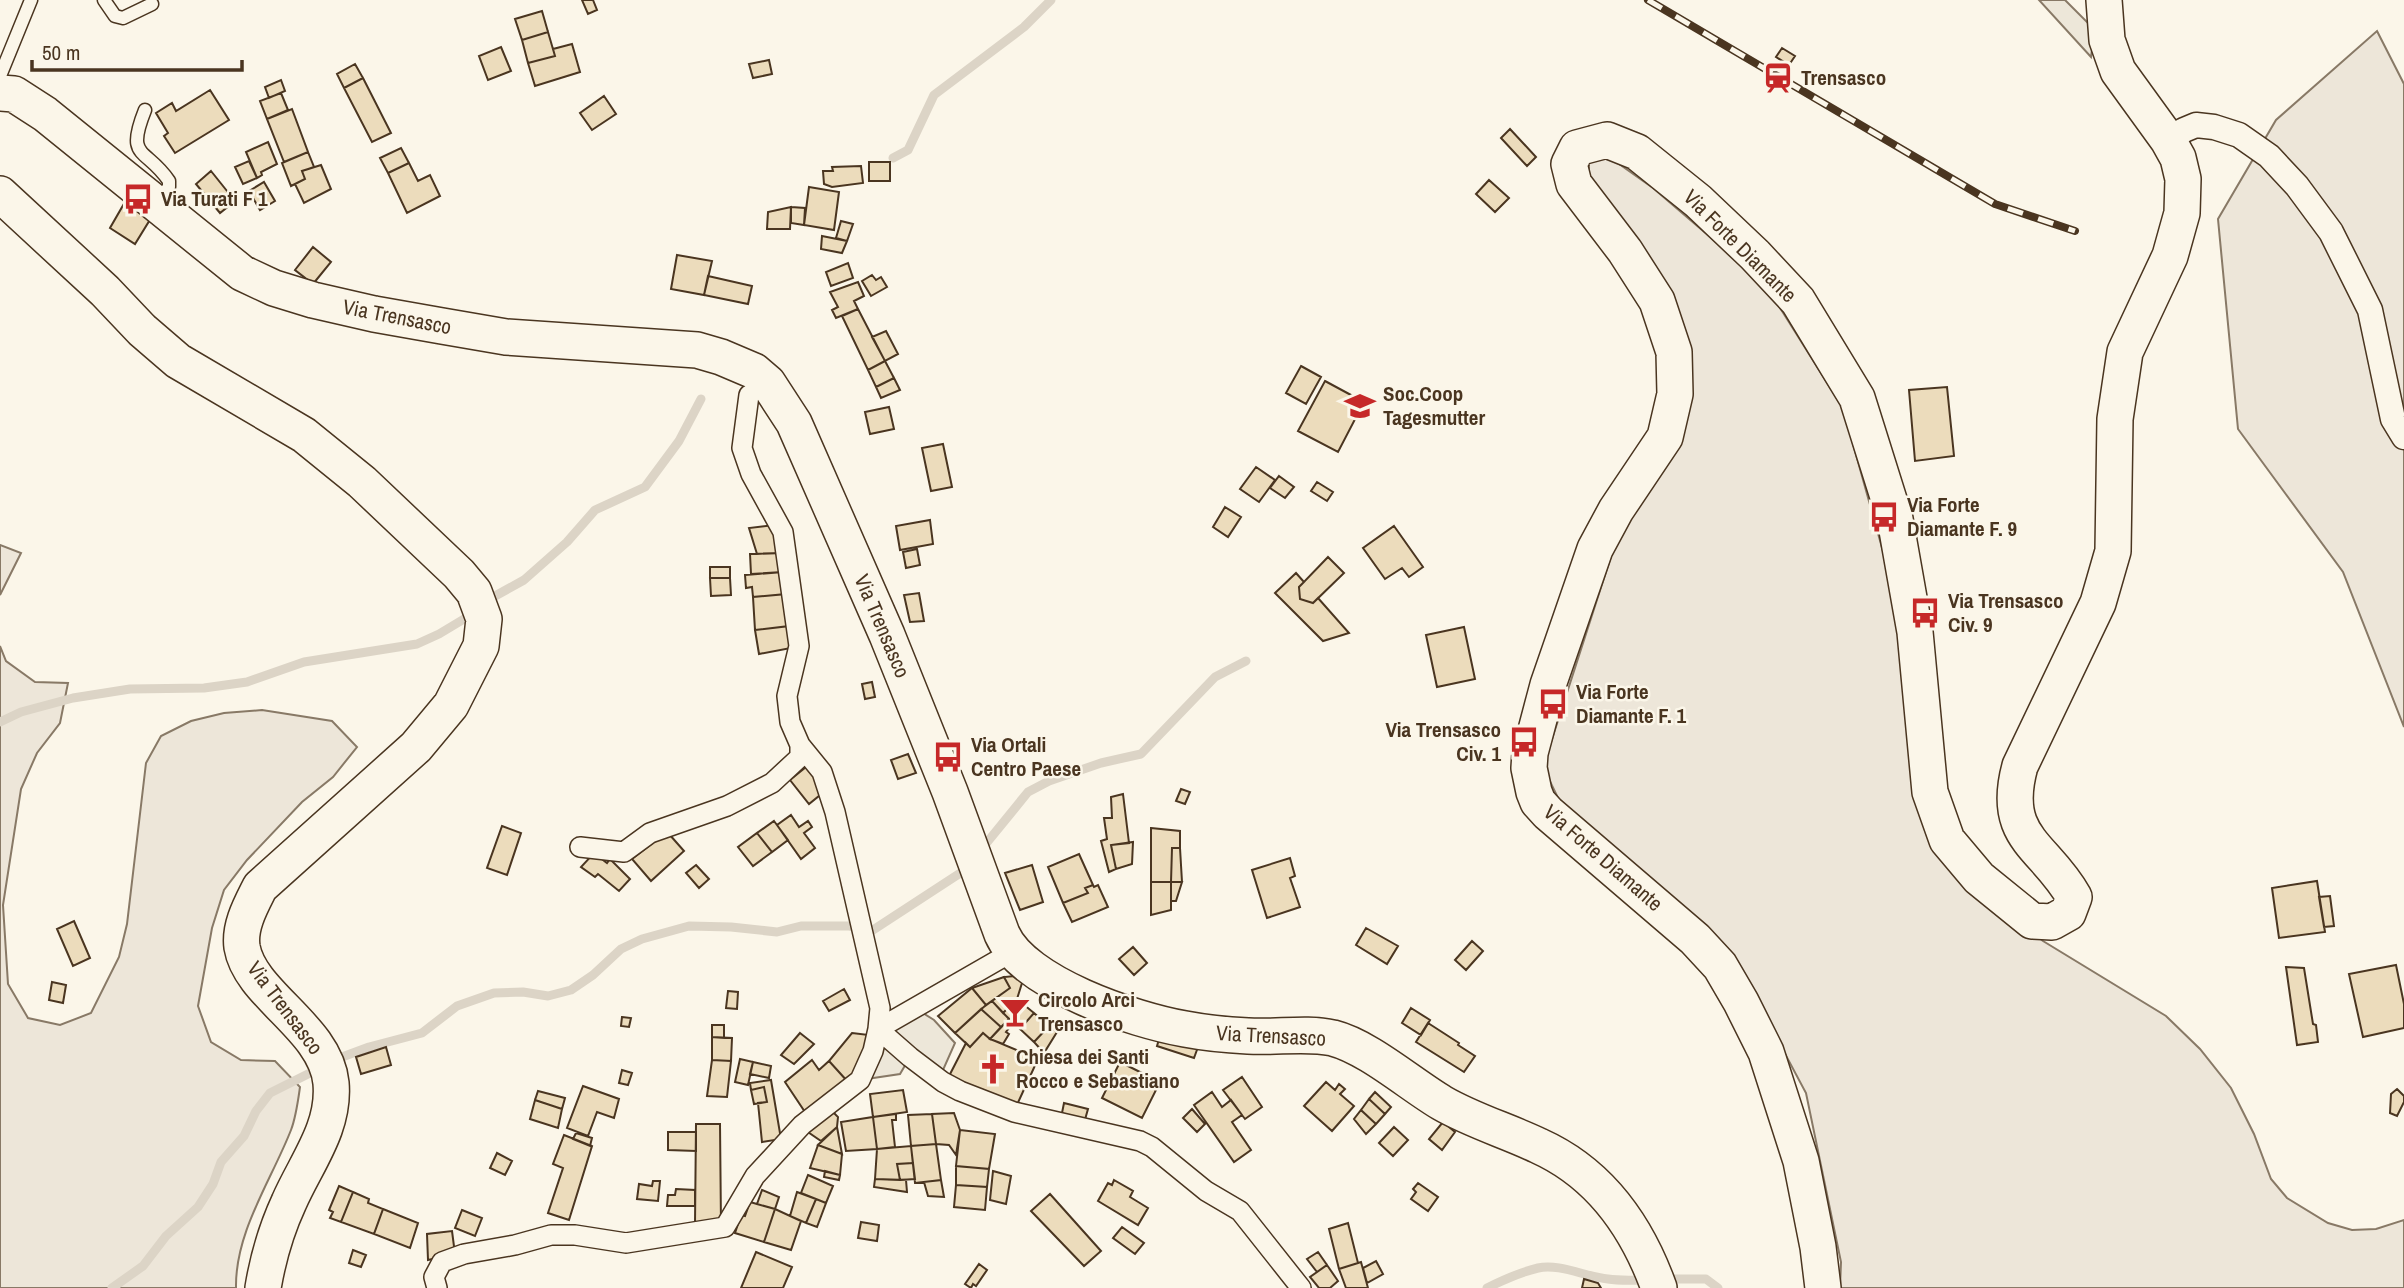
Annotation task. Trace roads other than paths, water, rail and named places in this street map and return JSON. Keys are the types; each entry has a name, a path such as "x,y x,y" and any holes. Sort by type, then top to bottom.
{"main road":[{"path":"2104,0 2106,40 2118,71 2168,140"},
{"name":"Via Trensasco","path":"0,93 14,94 45,114 242,274 274,288 374,314 506,337 697,350 754,371 768,383 794,423 887,635 950,792 996,920 1012,952 1033,970 1088,998 1185,1030 1250,1036 1315,1036 1334,1038 1353,1046 1447,1106 1550,1151 1583,1173 1623,1215 1639,1240 1659,1288"},
{"name":"Via Forte Diamante","path":"1823,1288 1801,1161 1766,1052 1741,1002 1720,967 1695,939 1548,813 1538,802 1530,780 1530,752 1548,685 1595,549 1616,510 1665,437 1675,394 1674,352 1657,301 1625,251 1574,184 1569,164 1577,148 1607,140 1637,152 1698,201 1755,255 1798,301 1857,398 1895,519 1915,632 1930,792 1947,840 1979,878 2032,921 2052,922 2068,913 2074,897 2065,881 2029,842 2017,819 2013,789 2020,766 2098,603 2113,551 2115,419 2125,352 2170,256 2182,213 2183,179 2178,158 2168,140"},
{"name":"Via Trensasco","path":"0,194 178,361 304,435 362,482 459,574 474,592 484,619 481,646 451,705 416,747 260,887 245,917 242,947 253,973 304,1030 323,1056 331,1082 330,1114 320,1141 289,1202 269,1255 263,1288"}],"street":[{"path":"2168,140 2196,125 2214,127 2239,135 2269,156 2297,186 2331,232 2370,310 2393,419 2404,437"},
{"path":"437,1288 434,1277 442,1262 464,1254 551,1235 575,1235 625,1243 725,1227 755,1176 802,1125 860,1080 873,1051 880,1008 835,812 822,772 800,745 790,722 786,696 799,646 783,532 751,474 742,448 749,396"},
{"path":"580,847 624,852 650,833 727,806 772,783 800,757 800,745"},
{"path":"878,1029 1012,952"},
{"path":"878,1029 943,1082 960,1091 1014,1112 1140,1141 1152,1147 1206,1191 1240,1211 1301,1288"}],"lane":[{"path":"0,76 31,0"},
{"path":"104,0 115,16 123,18 152,4"},
{"path":"145,110 136,133 138,148 169,181 169,187 156,204"}],"waterway":[{"path":"893,158 908,150 934,95 1024,27 1051,0"},
{"path":"486,601 524,580 567,542 595,510 645,487 679,441 701,399"},
{"path":"0,722 21,712 73,698 130,689 204,688 247,682 304,662 417,644 474,613"},
{"path":"980,851 1028,792 1049,781 1101,763 1141,754 1215,677 1246,661"},
{"path":"334,1060 369,1047 422,1033 457,1006 494,993 523,992 548,996 571,990 593,975 621,949 642,939 689,926 777,932 801,926 849,926 873,930 968,868"},
{"path":"112,1288 143,1266 166,1236 198,1207 213,1184 221,1162 244,1136 256,1111 270,1093 318,1069"},
{"path":"1487,1288 1519,1274 1546,1267 1613,1280 1646,1280"},
{"path":"1663,1279 1706,1279 1718,1288"}],"railway":[{"path":"1648,0 1995,204 2075,231"}],"place":[{"name":"Trensasco","path":"1778,78"},
{"name":"Via Turati F 1","path":"138,199"},
{"name":"Soc.Coop Tagesmutter","path":"1360,406"},
{"name":"Via Forte Diamante F. 9","path":"1884,517"},
{"name":"Via Trensasco Civ. 9","path":"1925,613"},
{"name":"Via Forte Diamante F. 1","path":"1553,704"},
{"name":"Via Trensasco Civ. 1","path":"1524,742"},
{"name":"Via Ortali Centro Paese","path":"948,757"},
{"name":"Circolo Arci Trensasco","path":"1015,1012"},
{"name":"Chiesa dei Santi Rocco e Sebastiano","path":"993,1069"}]}
